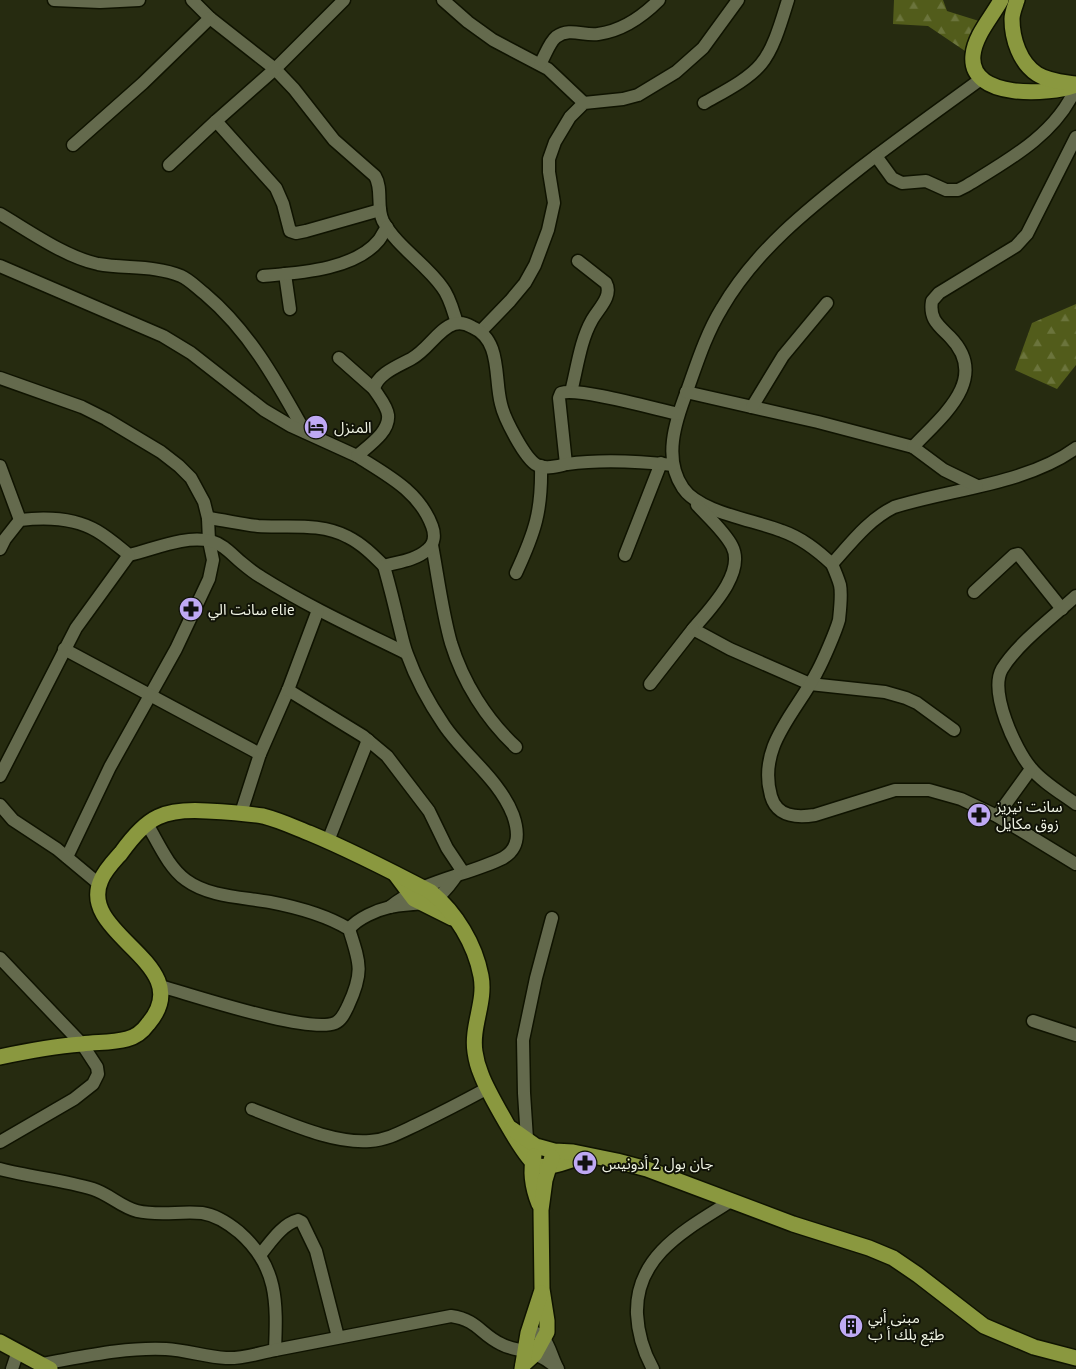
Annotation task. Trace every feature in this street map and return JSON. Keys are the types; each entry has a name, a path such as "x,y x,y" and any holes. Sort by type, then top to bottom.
{"main road":[{"path":"1017,0 1012,15 1014,37 1026,65 1048,79 1076,85"},
{"path":"1012,15 999,4 974,46 972,57 974,67 981,79 1008,90 1028,92 1064,89 1076,85"},
{"path":"1008,90 1025,82 1030,68"},
{"path":"0,1057 82,1044 116,1042 136,1035 148,1024 162,998 160,986 152,969 111,926 98,900 101,878 122,850 146,824 159,816 172,812 192,810 241,813 276,820 328,841 423,887 437,897 467,936 481,975 482,991 474,1047 481,1074 517,1142 537,1166 548,1166 573,1160 584,1155"},
{"path":"395,874 409,894 422,904 455,920"},
{"path":"510,1128 532,1143 554,1151 617,1161 647,1169 802,1227 869,1248 893,1258 938,1289 984,1326 1034,1347 1076,1358"},
{"path":"532,1143 536,1195 541,1210"},
{"path":"526,1360 545,1339 547,1332 542,1289 541,1210 548,1166 554,1151"},
{"path":"526,1360 529,1330 542,1289"},
{"path":"0,1342 46,1366"}],"street":[{"path":"54,0 100,2 139,0"},
{"path":"192,0 210,18 275,69 294,89 334,140 375,176 378,181 382,218 443,288 457,323"},
{"path":"169,166 275,69 344,0"},
{"path":"443,0 468,22 493,40 540,64 584,103"},
{"path":"540,64 555,38 572,31 596,34 610,31 637,19 659,0"},
{"path":"481,332 525,283 535,265 548,230 554,204 549,159 562,129 570,117 584,103 623,100 638,95 676,72 703,48 738,0"},
{"path":"704,103 742,80 761,65 772,44 788,0"},
{"path":"73,144 142,83 210,18"},
{"path":"625,555 667,464 678,414 707,336 721,308 742,277 761,254 829,192 981,79"},
{"path":"876,156 892,178 902,183 926,181 946,190 958,190 1022,150 1046,130 1066,107 1076,85"},
{"path":"216,121 276,188 284,204 290,231 296,233 306,231 380,210"},
{"path":"913,447 959,397 965,373 965,364 961,352 932,317 932,301 938,293 1016,246 1027,234 1076,137"},
{"path":"0,214 64,251 87,261 112,266 134,266 163,271 191,282 230,318 256,350 272,372 306,432"},
{"path":"263,276 319,269 344,262 370,248 387,226"},
{"path":"571,392 590,323 609,294 609,288 606,283 578,261"},
{"path":"0,266 170,340 191,353 264,410 358,456 399,482 419,502 434,530 432,544 449,632 456,656 476,698 494,723 516,747"},
{"path":"285,274 290,309"},
{"path":"752,407 783,356 827,303"},
{"path":"374,389 377,382 386,374 422,352 443,330 457,323 473,327 486,336 492,348 503,412 532,462 541,466 602,461 667,464"},
{"path":"339,358 374,389 388,414 386,426 376,439 358,456"},
{"path":"0,378 82,407 161,452 179,466 191,478 204,502 208,518 209,541 214,560 209,579 176,649 110,767 67,857"},
{"path":"566,464 559,398 561,393 571,392 603,397 678,414"},
{"path":"686,392 913,447 944,470 977,486"},
{"path":"832,564 866,527 881,514 908,503 977,486 1041,467 1076,448"},
{"path":"650,684 716,603 730,580 735,556 733,548 726,537 690,497 667,464"},
{"path":"0,466 20,520"},
{"path":"516,572 530,541 538,516 541,466"},
{"path":"690,497 705,506 784,531 802,540 818,550 832,564 840,587 838,620 817,671 792,711 770,756 768,780 770,791 772,799 781,812 789,816 802,817 895,790 929,790 961,799 997,816 1076,864"},
{"path":"208,518 257,526 314,528 335,531 361,545 384,566 406,653 430,703 457,743 491,779 513,816 517,835 516,845 507,856 423,887 390,907 361,919 349,928"},
{"path":"0,549 5,538 20,520 41,519 77,523 99,532 129,555"},
{"path":"0,776 76,628 129,555 177,543 209,541 224,546 244,565 318,610 406,653"},
{"path":"384,566 417,556 427,550 432,544"},
{"path":"974,592 1014,555 1018,554 1062,609"},
{"path":"1076,596 1009,659 1001,671 998,692 1004,717 1022,754 1032,769 1076,804"},
{"path":"241,813 260,754 288,690 318,610"},
{"path":"693,629 730,650 810,684 885,692 917,703 954,730"},
{"path":"64,649 260,754"},
{"path":"288,690 368,740 388,756 417,793 434,820 460,873"},
{"path":"328,841 368,740"},
{"path":"997,816 1032,769"},
{"path":"0,807 13,820 67,857 99,884"},
{"path":"146,824 178,873 193,885 206,891 305,911 349,928 357,956 359,977 347,1009 341,1019 336,1023 315,1026 295,1023 160,986"},
{"path":"390,907 422,904 437,897 445,891 460,873"},
{"path":"532,1143 524,1093 523,1040 536,978 552,918"},
{"path":"0,958 82,1044 97,1067 98,1074 93,1084 74,1099 0,1142"},
{"path":"1033,1022 1076,1035"},
{"path":"252,1109 326,1135 344,1139 370,1141 396,1134 488,1088"},
{"path":"0,1169 96,1190 135,1210 159,1213 202,1213 212,1215 232,1226 245,1237 266,1265 274,1293 276,1312 275,1350"},
{"path":"653,1369 644,1354 638,1332 637,1304 640,1285 650,1265 664,1248 731,1201"},
{"path":"260,1255 290,1223 298,1220 302,1222 310,1235 316,1251 338,1337"},
{"path":"46,1366 115,1352 141,1349 166,1349 224,1358 249,1356 451,1316 461,1317 473,1322 491,1338 526,1360 544,1358 558,1369"},
{"path":"529,1330 540,1334 545,1339 558,1369"},
{"path":"12,1369 18,1351"}],"green space":[{"path":"894,0 943,0 947,11 979,21 965,51 928,26 893,24"},
{"path":"1076,304 1076,365 1057,389 1015,370 1032,323"}],"place":[{"name":"المنزل","path":"316,427"},
{"name":"سانت الي elie","path":"191,609"},
{"name":"سانت تيريز زوق مكايل","path":"979,815"},
{"name":"جان بول 2 أدونيس","path":"585,1163"},
{"name":"مبنى أبي طيّع بلك أ ب","path":"851,1326"}]}
